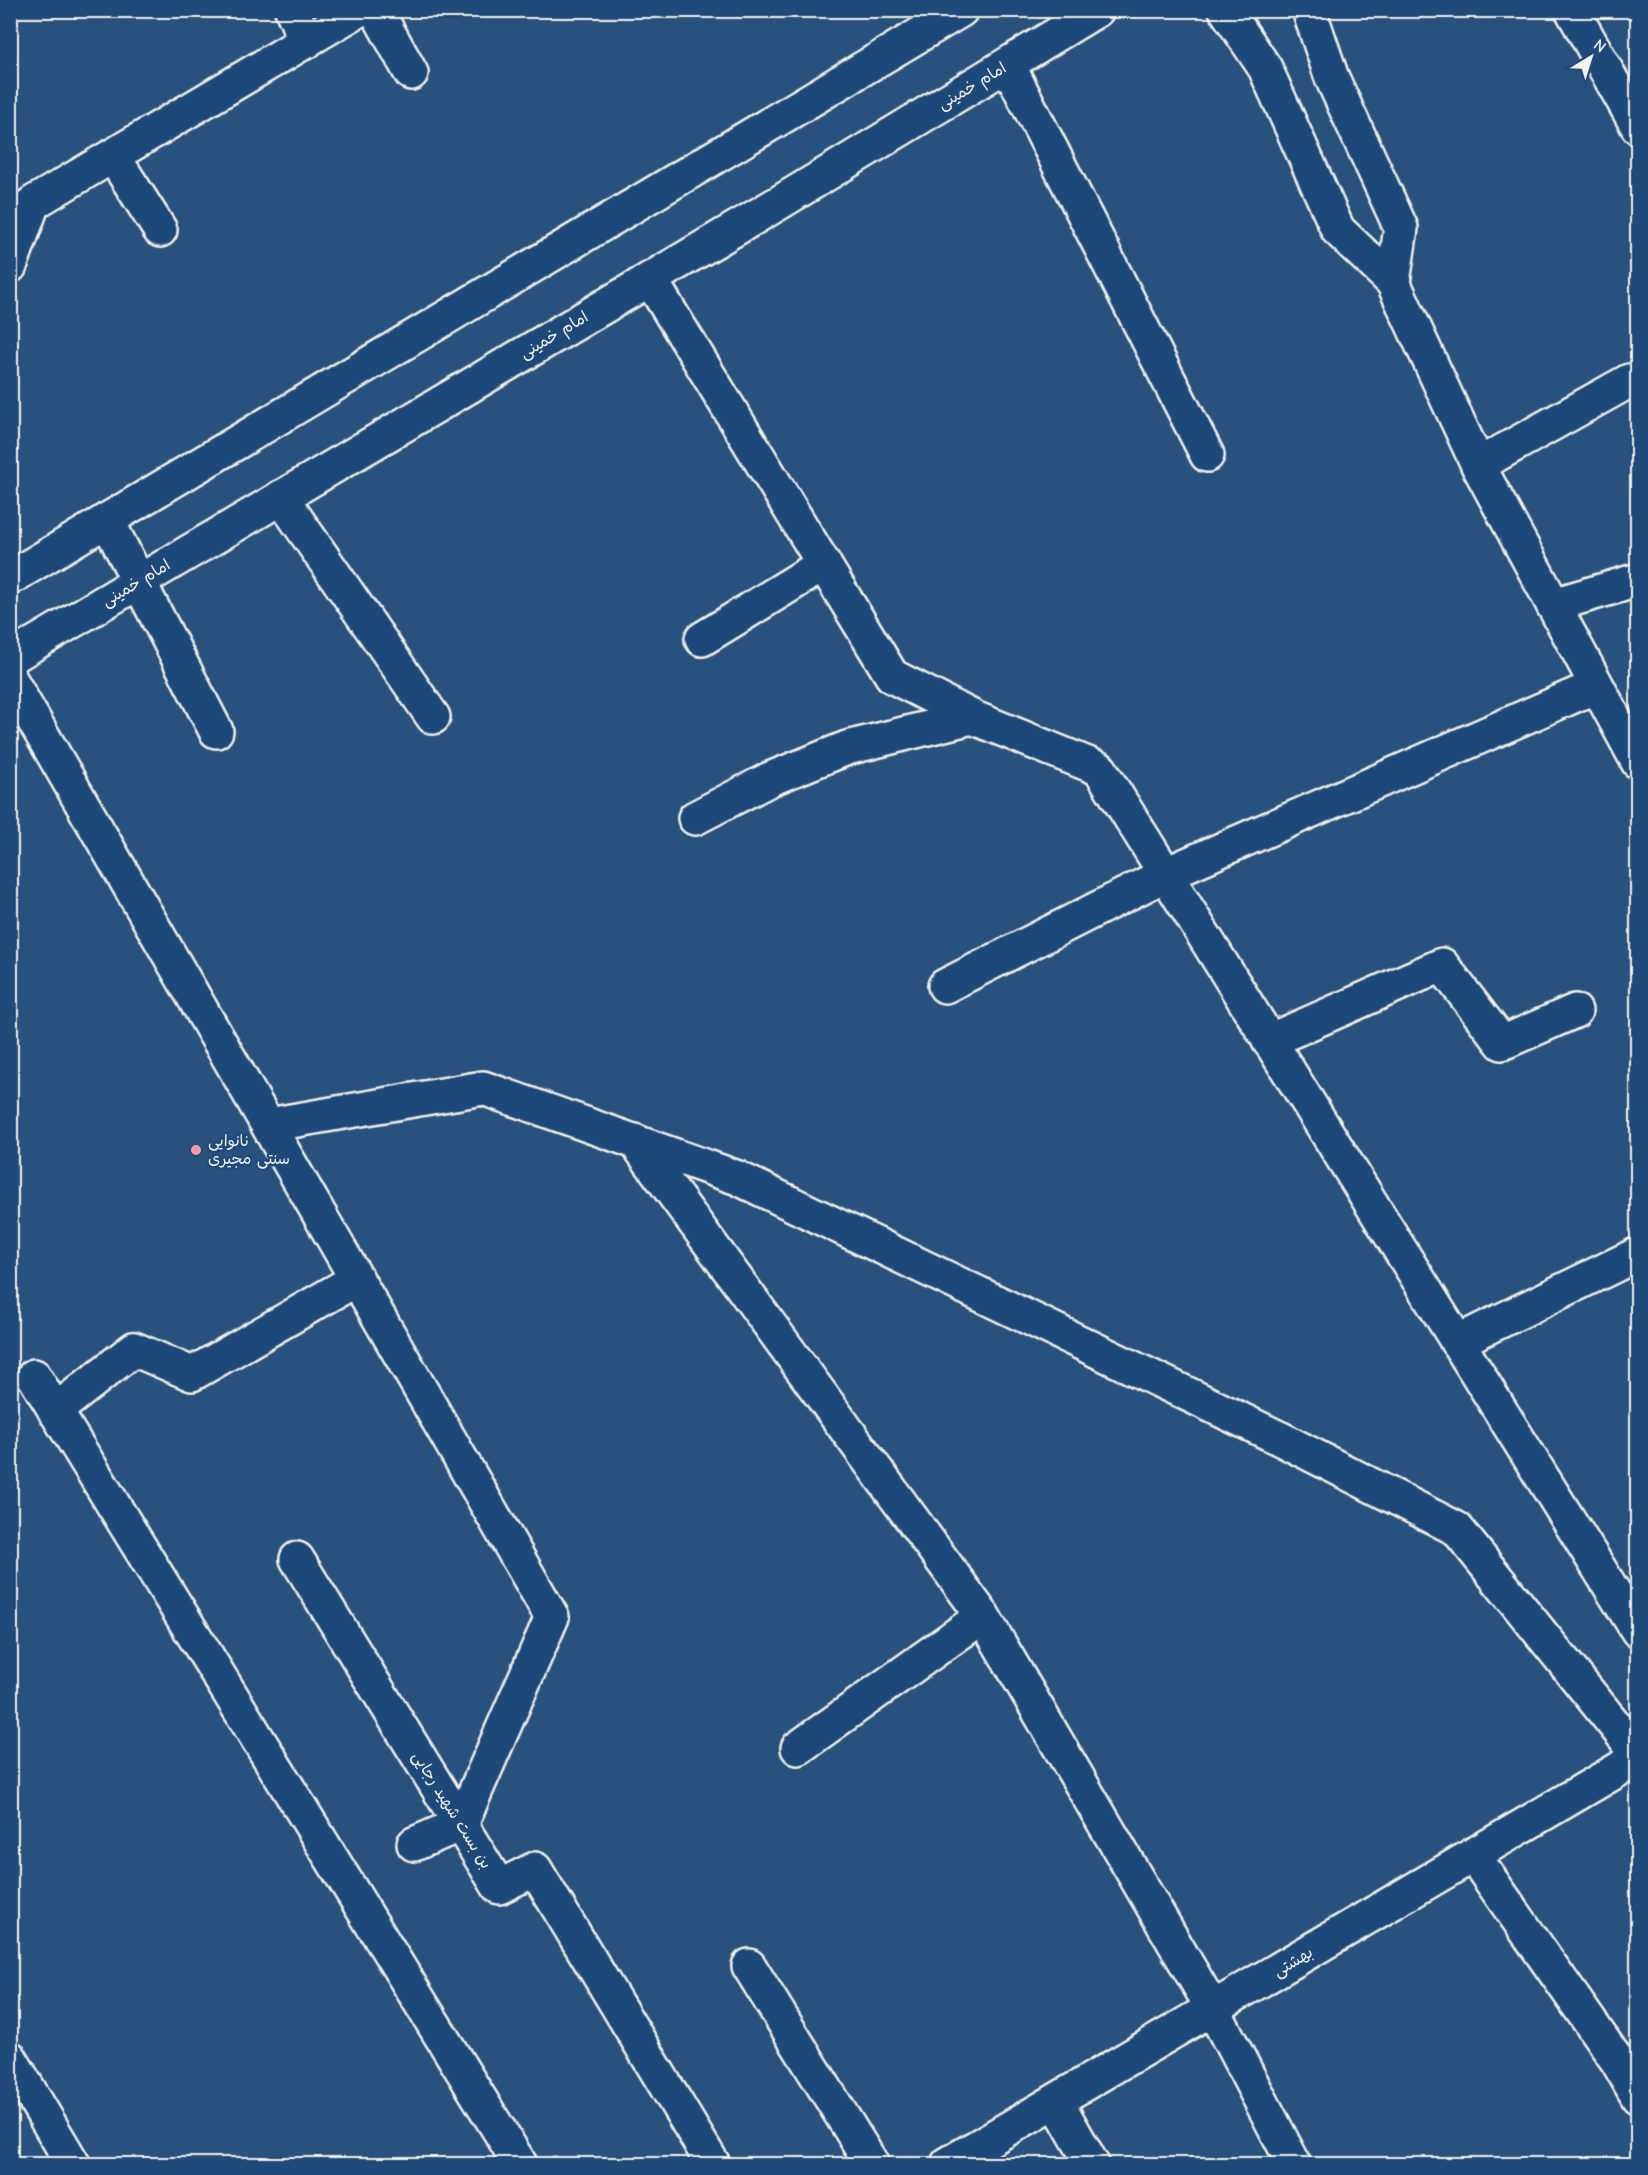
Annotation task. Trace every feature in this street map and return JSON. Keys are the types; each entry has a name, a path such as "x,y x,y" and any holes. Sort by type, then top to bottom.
{"street":[{"path":"292,10 306,42"},
{"path":"10,266 33,203 358,10"},
{"path":"376,10 411,73"},
{"path":"10,578 961,10"},
{"name":"امام خمینی","path":"10,658 650,279 1097,10"},
{"path":"1226,10 1265,68 1338,230 1393,282 1478,465 1638,762"},
{"path":"1309,10 1332,78 1401,228 1393,282"},
{"path":"1572,10 1638,127"},
{"path":"1008,64 1206,455"},
{"path":"113,156 160,230"},
{"path":"650,279 892,676 972,717 1100,769 1638,1631"},
{"path":"1478,465 1629,381"},
{"path":"281,497 433,717"},
{"path":"107,520 216,731"},
{"path":"702,639 824,564"},
{"path":"1553,605 1638,580"},
{"path":"10,679 552,1617 460,1824 414,1844"},
{"path":"945,986 1166,874 1596,686"},
{"path":"695,818 770,779 847,748 972,717"},
{"path":"1269,1041 1442,965 1502,1043 1575,1011"},
{"path":"268,1125 483,1088 738,1178 1279,1438 1457,1529 1638,1756"},
{"path":"635,1142 983,1616 1213,2009 1294,2164"},
{"path":"1457,1341 1638,1254"},
{"path":"55,1411 134,1349 192,1374 357,1279"},
{"path":"34,1376 520,2164"},
{"name":"بن بست شهید رجایی","path":"297,1559 499,1887 535,1869 713,2164"},
{"path":"798,1748 983,1616"},
{"name":"بهشتی","path":"948,2164 1638,1756"},
{"path":"1473,1855 1628,2056 1638,2097"},
{"path":"749,1966 872,2164"},
{"path":"10,2058 73,2164"},
{"path":"1056,2101 1092,2164"}],"place":[{"name":"نانوایی سنتی مجیری","path":"196,1150"}]}
